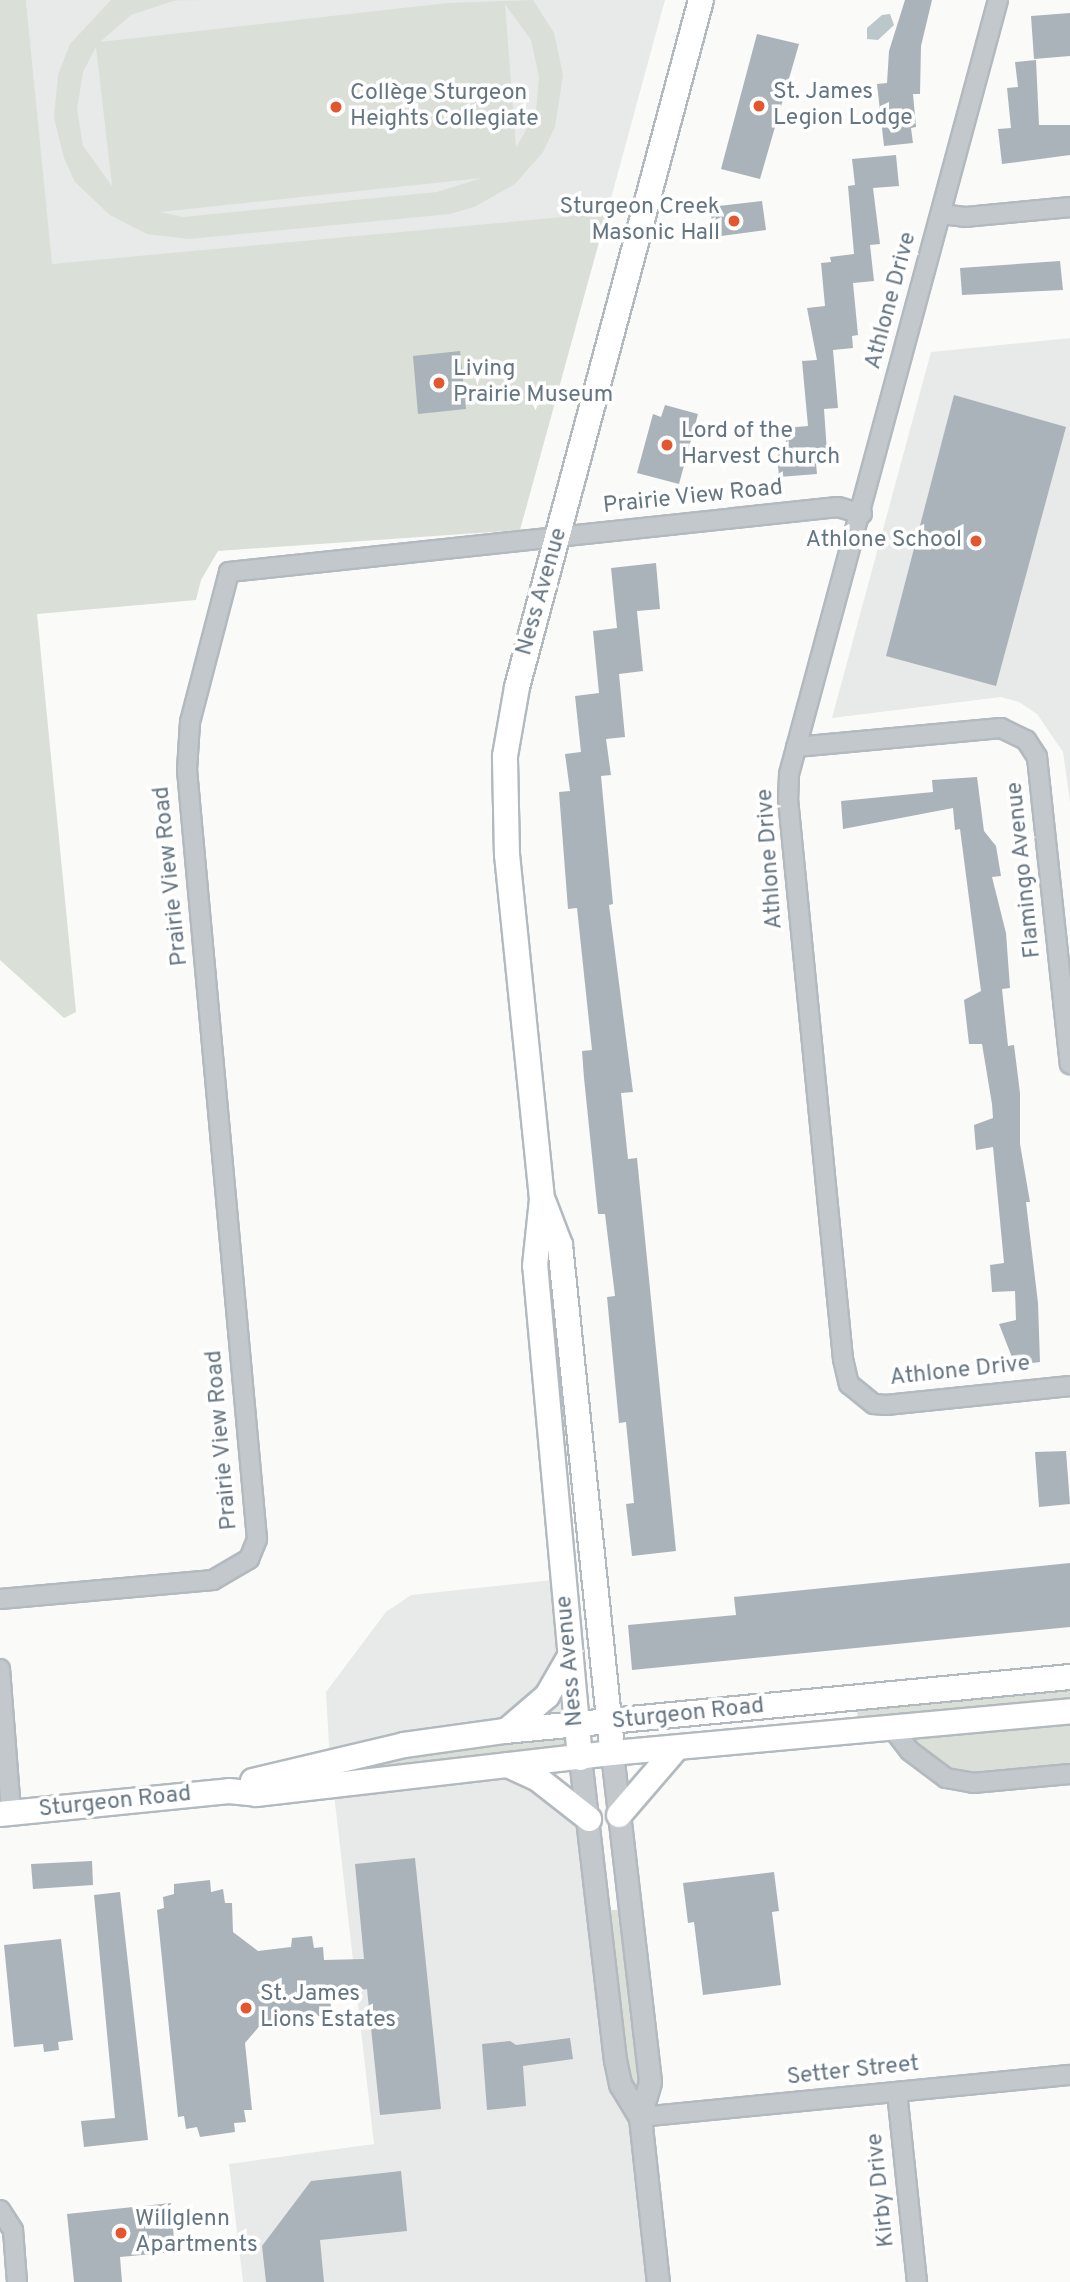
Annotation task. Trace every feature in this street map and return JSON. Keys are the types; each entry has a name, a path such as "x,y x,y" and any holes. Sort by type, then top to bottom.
{"main road":[{"name":"Ness Avenue","path":"580,1758 535,1266 542,1199 503,790 511,712 701,0"},
{"name":"Ness Avenue","path":"542,1199 560,1245 612,1753"},
{"path":"505,1731 547,1696 570,1656"},
{"name":"Sturgeon Road","path":"229,1791 256,1780 404,1745 505,1731 1070,1677"},
{"name":"Sturgeon Road","path":"6,1813 229,1791 257,1794 612,1753 675,1750 1070,1711"},
{"path":"619,1815 675,1750"},
{"path":"508,1765 538,1779 589,1819"}],"street":[{"name":"Athlone Drive","path":"998,0 862,514 796,747 788,799 843,1359 849,1384 874,1404 886,1405 1070,1386"},
{"path":"941,214 965,217 1070,207"},
{"name":"Prairie View Road","path":"0,1599 213,1580 249,1559 257,1539 187,770 190,722 229,572 838,507 862,514"},
{"name":"Flamingo Avenue","path":"796,747 1001,728 1026,740 1037,757 1070,1064"},
{"path":"0,1668 6,1813"},
{"path":"892,1728 910,1751 946,1778 973,1783 1070,1774"},
{"name":"Ness Avenue","path":"612,1753 650,2082 640,2117 658,2282"},
{"name":"Ness Avenue","path":"580,1758 615,2060 620,2084 640,2117"},
{"name":"Setter Street","path":"640,2117 1070,2075"},
{"name":"Kirby Drive","path":"897,2092 917,2282"},
{"path":"0,2210 13,2230 17,2282"}],"shaded area":[{"name":"Living Prairie Museum","path":"0,0 26,0 52,264 607,213 520,530 218,551 201,580 196,600 37,614 76,1012 64,1018 0,960"},
{"name":"Collège Sturgeon Heights Collegiate","path":"26,0 665,0 607,213 52,270"},
{"name":"Collège Sturgeon Heights Collegiate","path":"111,0 176,0 131,15 100,42 448,3 533,0 554,33 563,75 555,127 543,152 515,184 474,207 450,214 189,239 147,234 110,215 75,182 64,158 54,118 58,75 70,44","holes":["505,4 531,40 539,77 536,112 516,148","96,47 112,186 83,146 77,109 83,72","482,178 437,192 183,217 160,212"]},
{"path":"890,14 894,25 878,40 867,39 867,28 882,15"},
{"path":"1070,338 1070,802 1063,752 1037,714 1019,702 1001,697 832,718 931,352"},
{"path":"563,1579 577,1726 330,1763 326,1692 386,1612 411,1595"},
{"path":"1070,1677 1070,1774 946,1778 892,1728 859,1732 856,1698"},
{"path":"577,1726 580,1758 256,1780"},
{"path":"508,1765 589,1819 640,2117 654,2282 243,2282 229,2164 374,2144 333,1785"},
{"path":"630,1909 650,2082 640,2117 620,2084 599,1911"}],"building":[{"path":"905,0 932,0 921,46 920,94 913,94 916,127 911,128 913,143 884,146 877,84 887,83 889,51"},
{"path":"1070,13 1070,56 1034,59 1031,16"},
{"name":"St. James Legion Lodge","path":"757,34 799,44 760,179 721,169"},
{"path":"1036,60 1039,125 1070,125 1070,155 1002,164 998,129 1011,128 1007,88 1018,87 1015,62"},
{"path":"896,155 899,186 873,188 880,244 870,245 874,281 853,283 858,335 852,336 853,348 833,350 838,408 824,409 827,452 815,453 817,474 779,477 777,454 787,453 785,428 808,426 802,361 817,360 807,308 825,306 821,263 831,262 830,257 854,254 848,186 855,185 852,159"},
{"name":"Sturgeon Creek Masonic Hall","path":"762,201 766,230 714,237 710,207"},
{"path":"1060,261 1063,290 962,295 960,268"},
{"name":"Living Prairie Museum","path":"460,351 466,409 418,414 413,356"},
{"name":"Athlone School","path":"954,395 1066,427 996,686 886,656"},
{"name":"Lord of the Harvest Church","path":"665,405 698,414 679,484 637,473 653,414 661,417"},
{"path":"656,563 660,609 637,611 643,671 619,674 625,737 606,739 611,775 601,776 613,904 609,905 633,1092 621,1093 628,1159 637,1158 676,1551 632,1556 626,1504 634,1503 626,1422 619,1423 607,1297 615,1296 605,1214 598,1214 584,1078 582,1051 592,1050 577,908 568,909 559,792 570,791 565,754 581,752 575,696 599,693 593,631 617,628 611,568"},
{"path":"977,777 984,831 996,846 1001,876 992,877 1006,933 1010,988 1002,989 1008,1046 1014,1045 1020,1093 1020,1144 1030,1202 1026,1202 1038,1303 1040,1362 1015,1365 999,1324 1016,1320 1015,1291 992,1292 990,1265 1004,1263 993,1147 976,1150 974,1125 993,1118 982,1044 969,1044 964,1000 981,991 960,829 955,830 953,808 843,829 841,801 933,792 932,780"},
{"path":"1066,1451 1070,1504 1039,1507 1035,1452"},
{"path":"1070,1563 1070,1627 632,1670 628,1625 736,1615 734,1597"},
{"path":"415,1858 441,2109 380,2115 367,1989 330,1997 331,2007 319,2009 320,2016 263,2022 245,2043 252,2110 244,2110 246,2122 234,2123 235,2132 200,2137 197,2127 186,2129 184,2116 178,2117 157,1910 164,1908 163,1897 174,1894 174,1884 210,1880 211,1892 223,1889 225,1903 232,1903 233,1932 258,1951 291,1947 292,1938 312,1936 314,1948 323,1947 324,1960 364,1959 355,1864"},
{"path":"92,1861 93,1885 33,1889 31,1864"},
{"path":"774,1872 779,1911 772,1912 781,1985 703,1995 694,1922 688,1923 683,1883"},
{"path":"120,1892 148,2140 84,2147 81,2121 115,2118 94,1895"},
{"path":"61,1939 73,2040 58,2042 59,2050 44,2052 43,2044 14,2047 4,1945"},
{"path":"570,2038 573,2059 523,2066 526,2106 487,2110 482,2044 510,2041 516,2045"},
{"path":"401,2171 407,2231 320,2240 324,2282 266,2282 262,2246 311,2181"},
{"name":"Willglenn Apartments","path":"171,2203 175,2252 120,2257 122,2282 74,2282 67,2214"}],"place":[{"name":"St. James Legion Lodge","path":"759,106"},
{"name":"Collège Sturgeon Heights Collegiate","path":"336,107"},
{"name":"Sturgeon Creek Masonic Hall","path":"734,221"},
{"name":"Living Prairie Museum","path":"439,383"},
{"name":"Lord of the Harvest Church","path":"667,445"},
{"name":"Athlone School","path":"976,541"},
{"name":"St. James Lions Estates","path":"246,2008"},
{"name":"Willglenn Apartments","path":"121,2233"}]}
